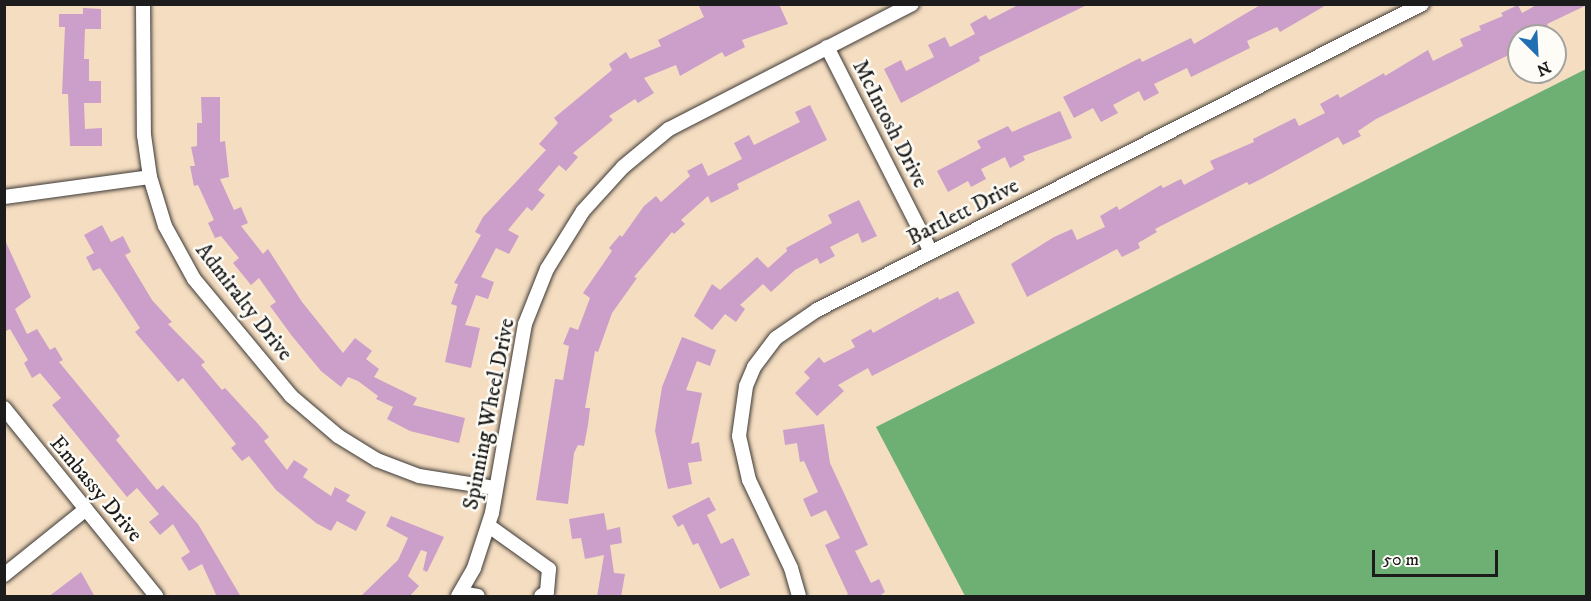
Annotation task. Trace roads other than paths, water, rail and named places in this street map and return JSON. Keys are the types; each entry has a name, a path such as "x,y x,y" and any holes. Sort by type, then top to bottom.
{"street":[{"name":"Admiralty Drive","path":"143,4 144,135 150,177 165,226 194,279 313,417 357,449 398,469 449,483 496,488"},
{"name":"Spinning Wheel Drive","path":"478,597 459,595 489,526 525,324 547,269 583,211 623,167 669,129 912,4"},
{"name":"Bartlett Drive","path":"799,597 791,568 742,456 739,421 746,386 766,350 796,323 931,252 1422,4"},
{"name":"McIntosh Drive","path":"827,47 931,252"},
{"path":"4,197 150,177"},
{"name":"Embassy Drive","path":"4,408 156,597"},
{"path":"4,575 86,509"},
{"name":"Spinning Wheel Drive","path":"489,526 549,569 547,592 541,597"}]}
